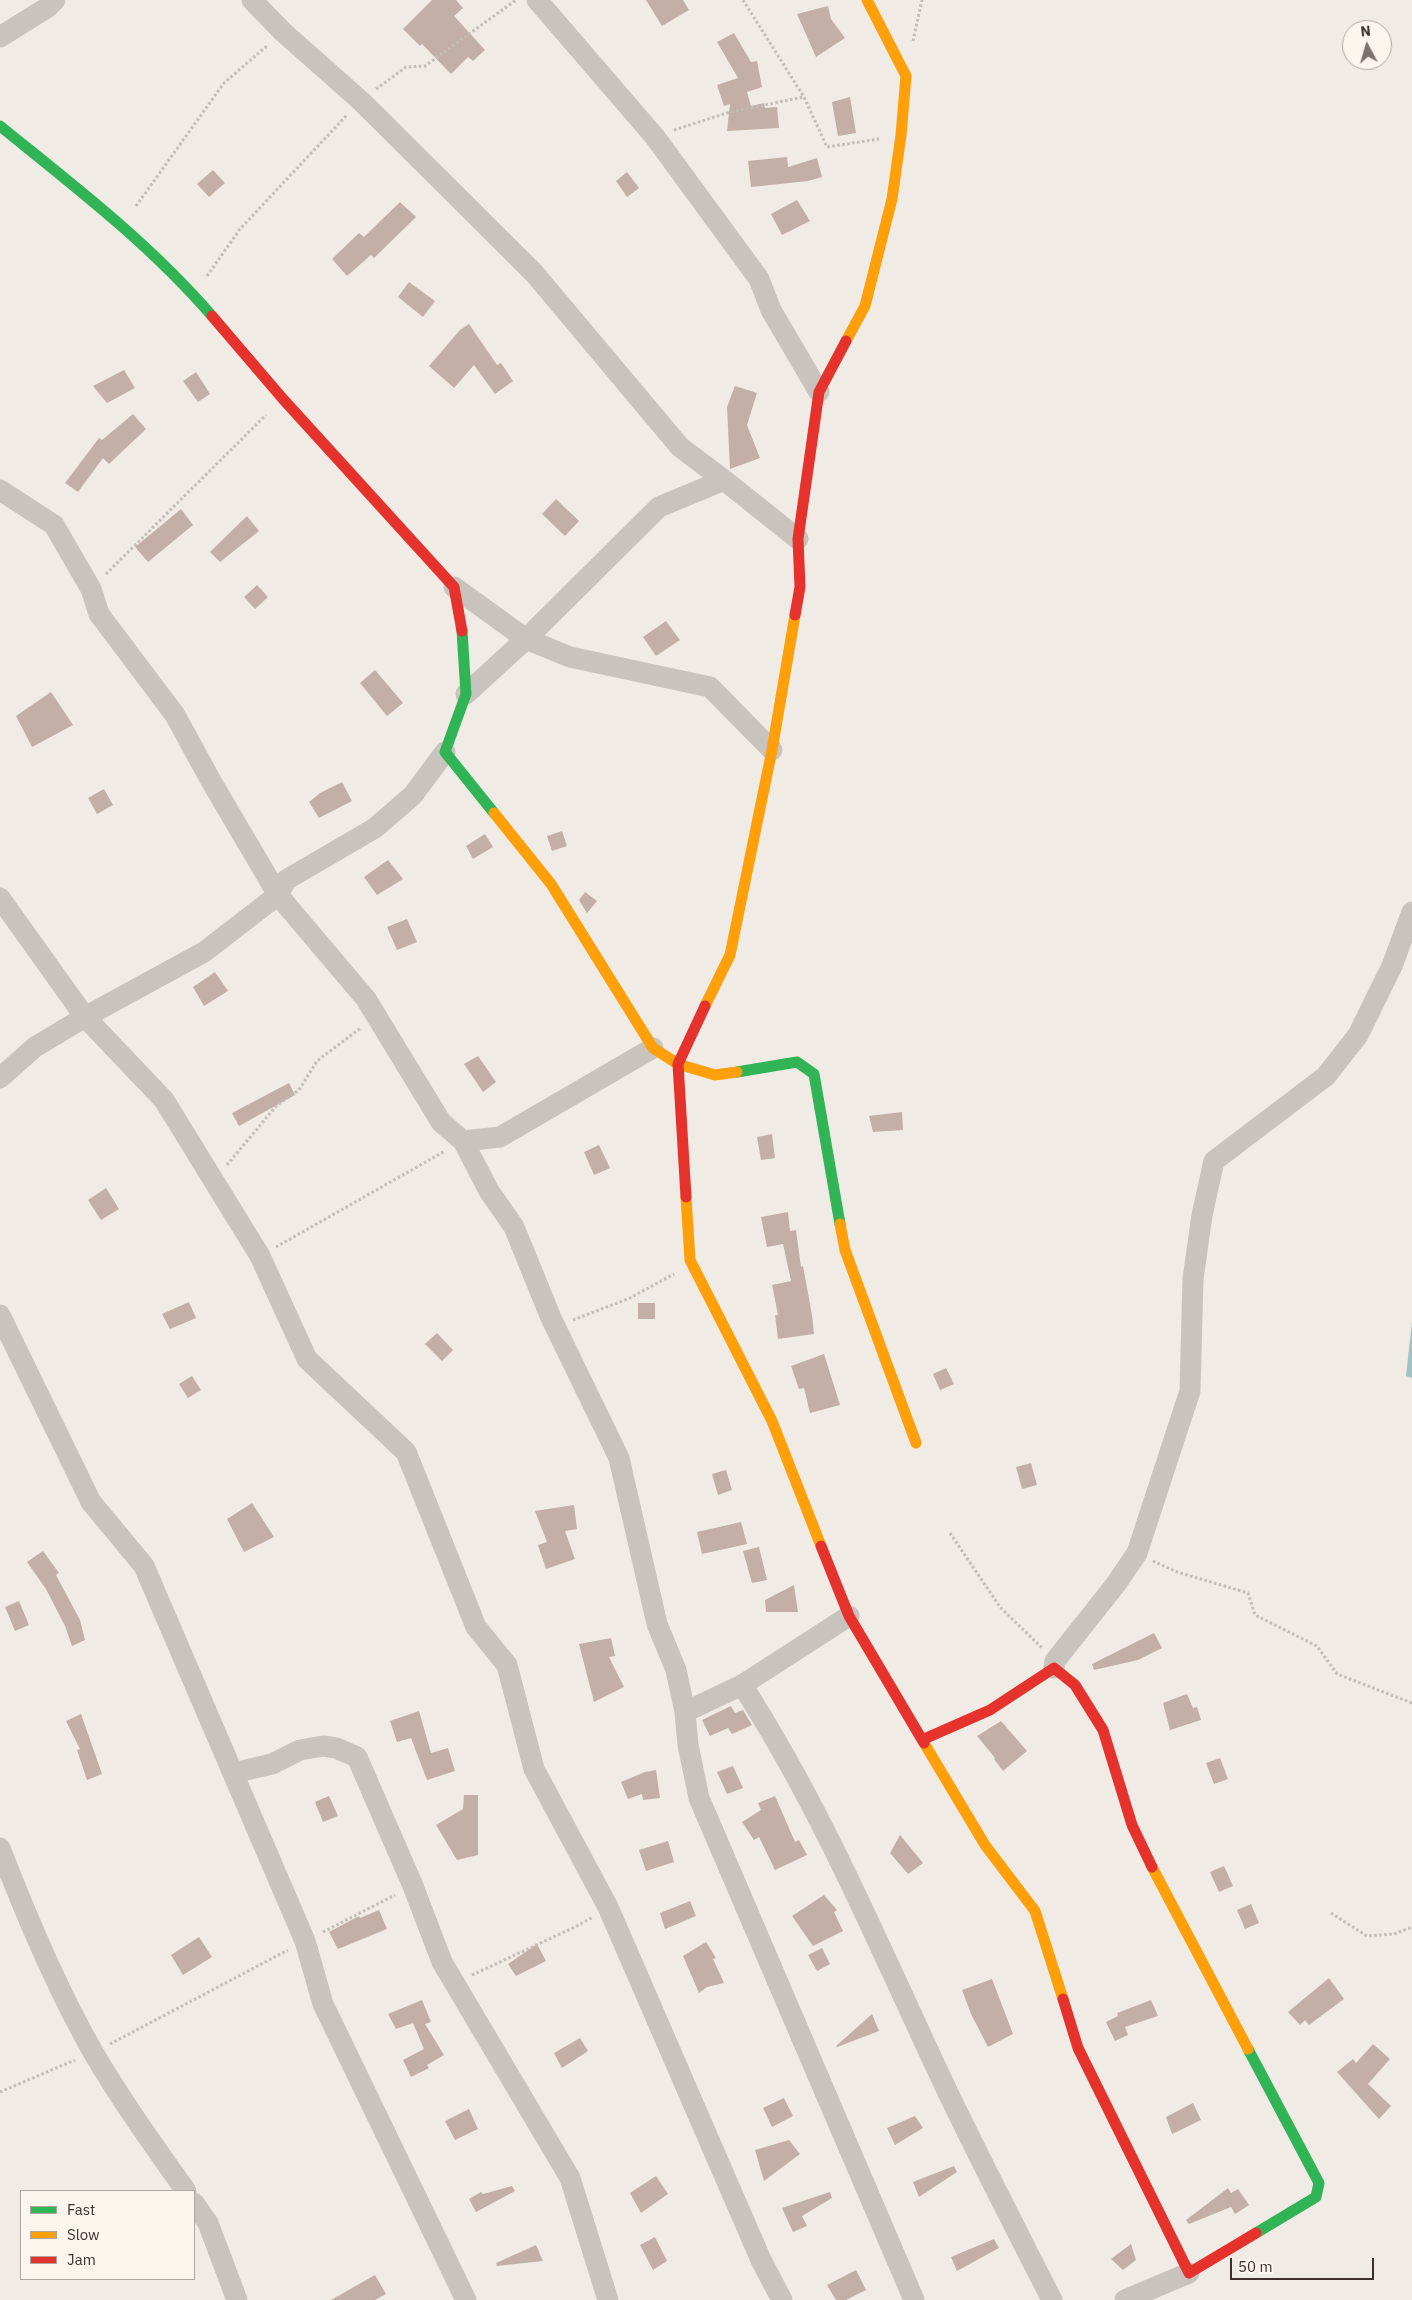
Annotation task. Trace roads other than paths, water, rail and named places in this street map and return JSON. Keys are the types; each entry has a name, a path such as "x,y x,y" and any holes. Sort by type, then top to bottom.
{"street":[{"path":"0,37 48,7 55,0"},
{"path":"252,0 283,32 360,101 534,273 680,447 798,539"},
{"path":"537,0 655,137 759,279 771,310 819,392"},
{"path":"867,0 906,76 901,135 892,199 865,306 819,392 798,539 800,587 772,750 730,955 678,1064 690,1260 772,1421 849,1616 924,1739 985,1845 1034,1911 1078,2048 1189,2273"},
{"path":"0,126 122,224 193,294 283,399 454,587 526,638 570,657 710,687 772,750"},
{"path":"466,694 526,638 659,507 724,480"},
{"path":"0,490 54,525 90,589 99,614 175,715 211,781 278,895 366,999 441,1122 462,1141 489,1192 514,1227 556,1327 618,1458 658,1624 676,1670 699,1798 914,2300"},
{"path":"0,1078 35,1047 85,1017 204,952 278,895 286,880 375,828 413,795 445,752 466,694 461,622 454,587"},
{"path":"445,752 551,884 653,1048 678,1064 715,1075 797,1062 814,1074 845,1250 916,1443"},
{"path":"0,898 85,1017 164,1100 260,1256 307,1359 406,1452 476,1627 507,1665 534,1769 608,1908 761,2260 782,2300"},
{"path":"924,1739 990,1710 1055,1664 1116,1584 1136,1553 1190,1392 1194,1279 1202,1215 1214,1162 1326,1076 1358,1035 1392,966 1412,912"},
{"path":"462,1141 500,1137 653,1048"},
{"path":"0,1315 91,1502 144,1566 306,1941 324,2004 466,2300"},
{"path":"685,1712 742,1685 849,1616"},
{"path":"1055,1664 1075,1685 1102,1730 1132,1824 1159,1883 1319,2183 1316,2197 1189,2273 1125,2300"},
{"path":"742,1685 767,1724 849,1878 943,2082 1052,2300"},
{"path":"233,1773 272,1764 300,1750 323,1746 336,1748 357,1757 413,1886 442,1962 570,2178 608,2300"},
{"path":"0,1848 29,1924 94,2052 185,2190"},
{"path":"195,2204 208,2223 237,2300"}],"water":[{"path":"1412,1322 1412,1378 1406,1376"}]}
